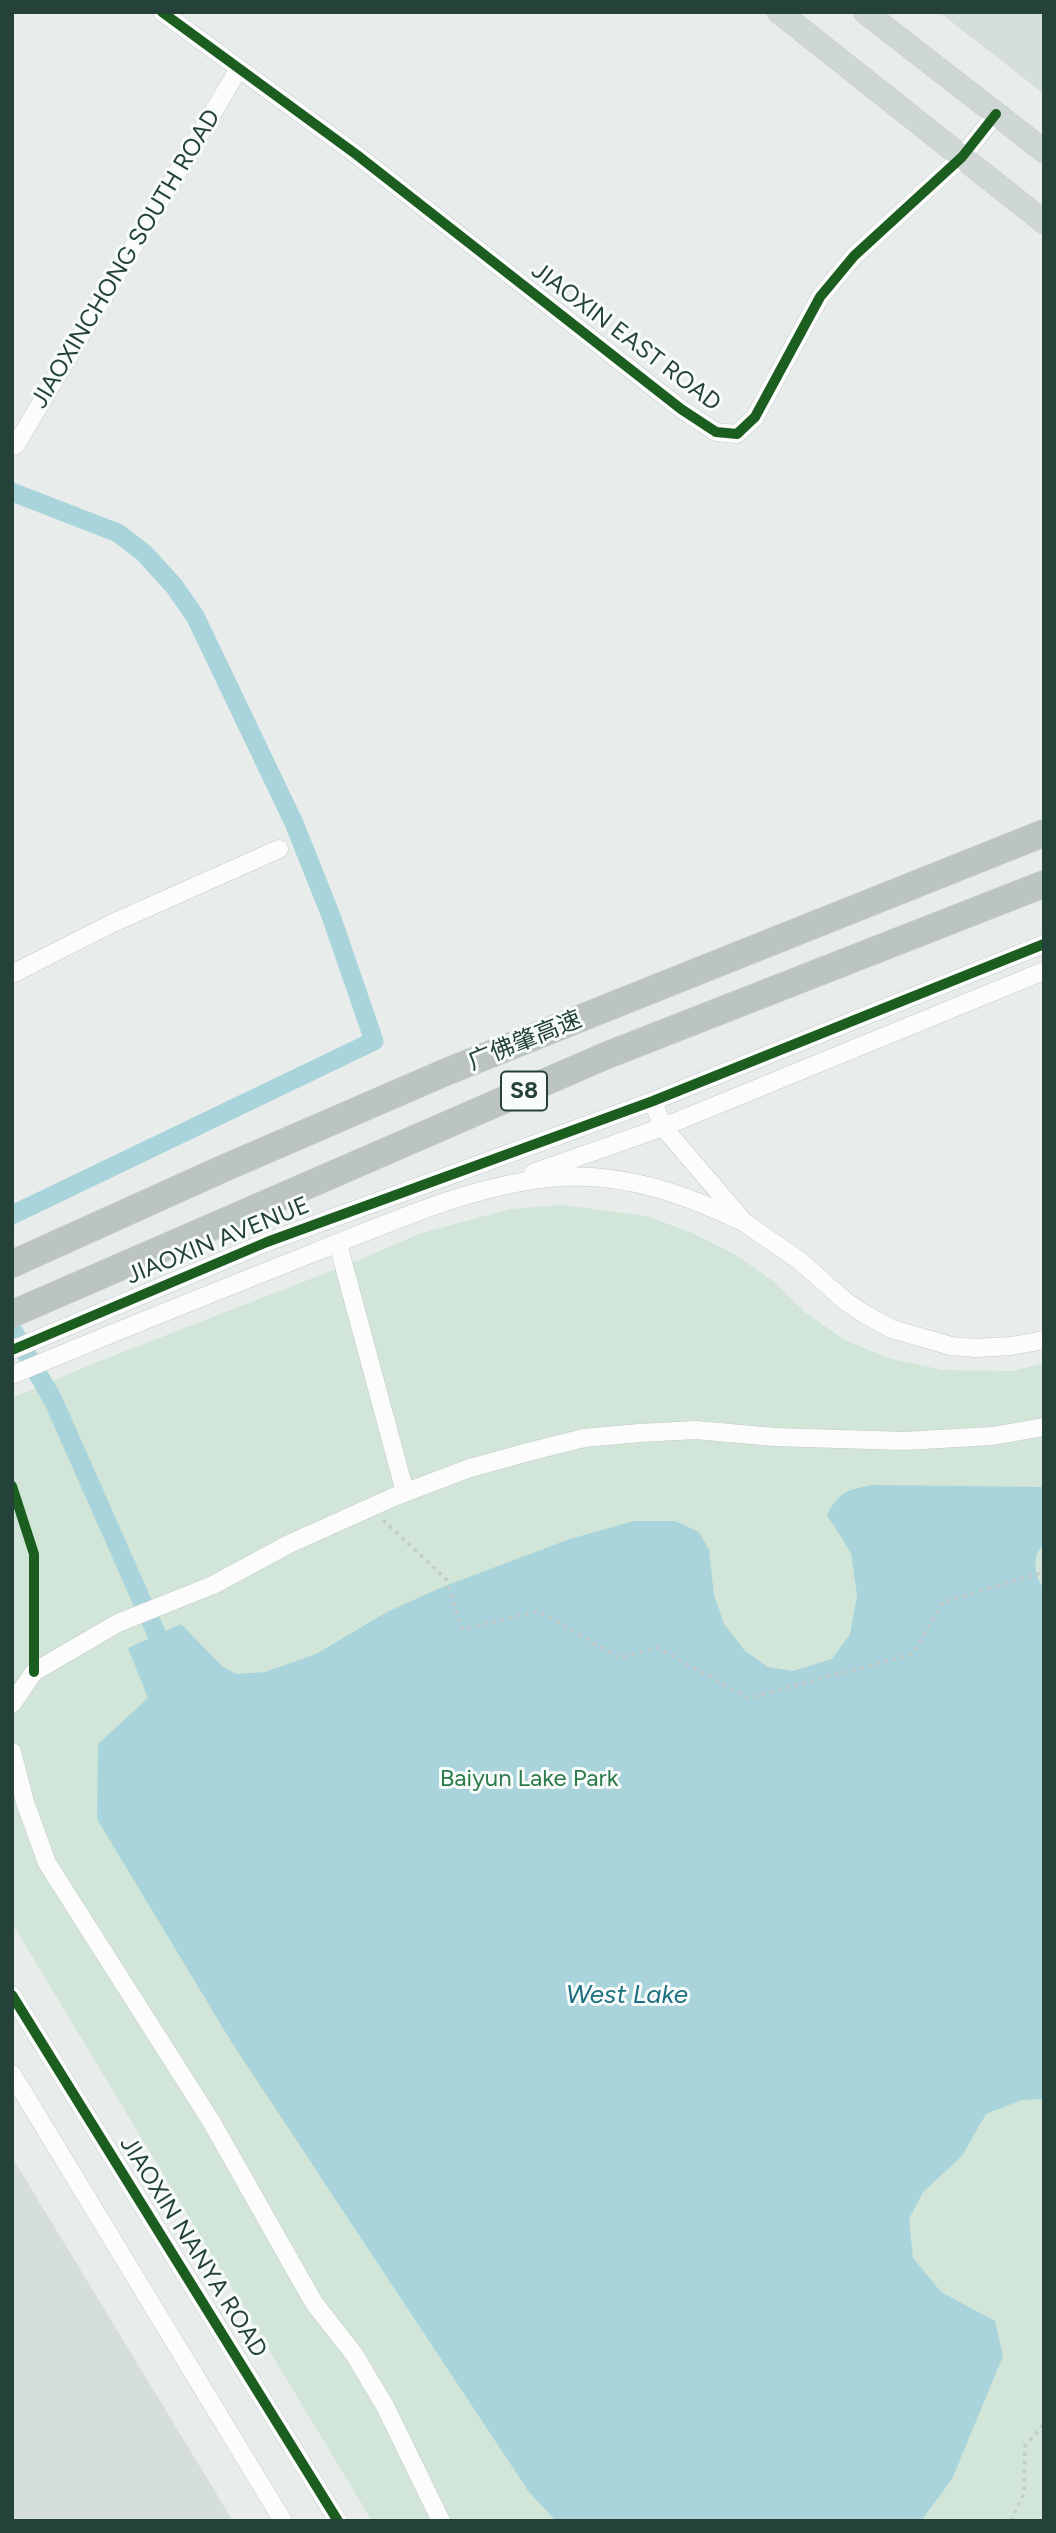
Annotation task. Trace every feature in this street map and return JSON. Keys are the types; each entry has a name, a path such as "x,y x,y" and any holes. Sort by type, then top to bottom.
{"highway":[{"name":"广佛肇高速","path":"12,1264 446,1072 1044,833"},
{"name":"广佛肇高速","path":"12,1314 605,1056 1044,884"}],"main road":[{"path":"779,12 1044,222"},
{"path":"865,12 1044,151"}],"street":[{"name":"JIAOXIN EAST ROAD","path":"162,12 357,155 681,409 716,432 737,434 755,417 820,297 854,256 962,157 996,114"},
{"name":"JIAOXINCHONG SOUTH ROAD","path":"12,446 16,445 238,69"},
{"path":"12,974 113,923 279,849"},
{"name":"JIAOXIN AVENUE","path":"12,1350 267,1242 653,1101 1044,944"},
{"path":"442,1177 452,1200 663,1127 1044,971"},
{"name":"JIAOXIN AVENUE","path":"653,1101 663,1127 744,1223"},
{"name":"JIAOXIN AVENUE","path":"12,1375 452,1200 527,1181 563,1177 601,1177 628,1181 685,1197 744,1223 800,1261 845,1301 892,1329 951,1346 976,1348 1011,1346 1044,1340"},
{"path":"338,1244 405,1492"},
{"path":"12,1704 34,1672 118,1623 213,1585 289,1544 370,1507 470,1468 584,1438 696,1430 774,1437 905,1441 992,1436 1044,1427"},
{"path":"12,1752 25,1802 47,1863 211,2121 314,2303 354,2354 385,2406 441,2521"},
{"name":"JIAOXIN NANYA ROAD","path":"12,1994 338,2521"},
{"path":"12,2074 283,2521"}],"path":[{"path":"370,1507 446,1579 462,1629 538,1611 620,1658 658,1648 748,1698 913,1654 943,1602 1043,1572"},
{"path":"1012,2521 1024,2493 1025,2446 1044,2424"}],"shaded area":[{"path":"939,12 1044,12 1044,94"},
{"path":"12,2157 233,2521 12,2521"}],"green space":[{"name":"Baiyun Lake Park","path":"563,1205 646,1216 690,1232 736,1255 773,1281 806,1313 845,1340 888,1358 943,1370 1013,1371 1044,1363 1044,2521 372,2521 12,1923 12,1398 419,1234 510,1209"}],"water":[{"name":"West Lake","path":"872,1485 1044,1487 1044,1544 1037,1555 1035,1566 1044,1589 1044,2099 1022,2100 986,2114 962,2156 923,2192 909,2219 913,2258 941,2292 995,2321 1003,2356 952,2479 921,2521 556,2521 529,2492 232,2043 97,1819 98,1744 148,1698 128,1648 181,1624 223,1667 237,1674 265,1672 316,1654 387,1612 445,1586 570,1539 634,1521 675,1521 699,1532 709,1550 714,1595 724,1624 745,1651 768,1667 793,1671 832,1659 850,1634 857,1595 851,1553 827,1515 840,1496"}],"waterway":[{"path":"12,492 118,533 144,553 174,586 195,616 294,823 331,916 374,1041 12,1215"},
{"path":"12,1329 53,1400 157,1635"}],"cycle path":[{"path":"162,12 357,155 681,409 716,432 737,434 755,417 820,297 854,256 962,157 996,114"},
{"path":"12,1350 267,1242 653,1101 1044,944"},
{"path":"12,1486 34,1554 34,1672"},
{"path":"12,1995 338,2521"}]}
